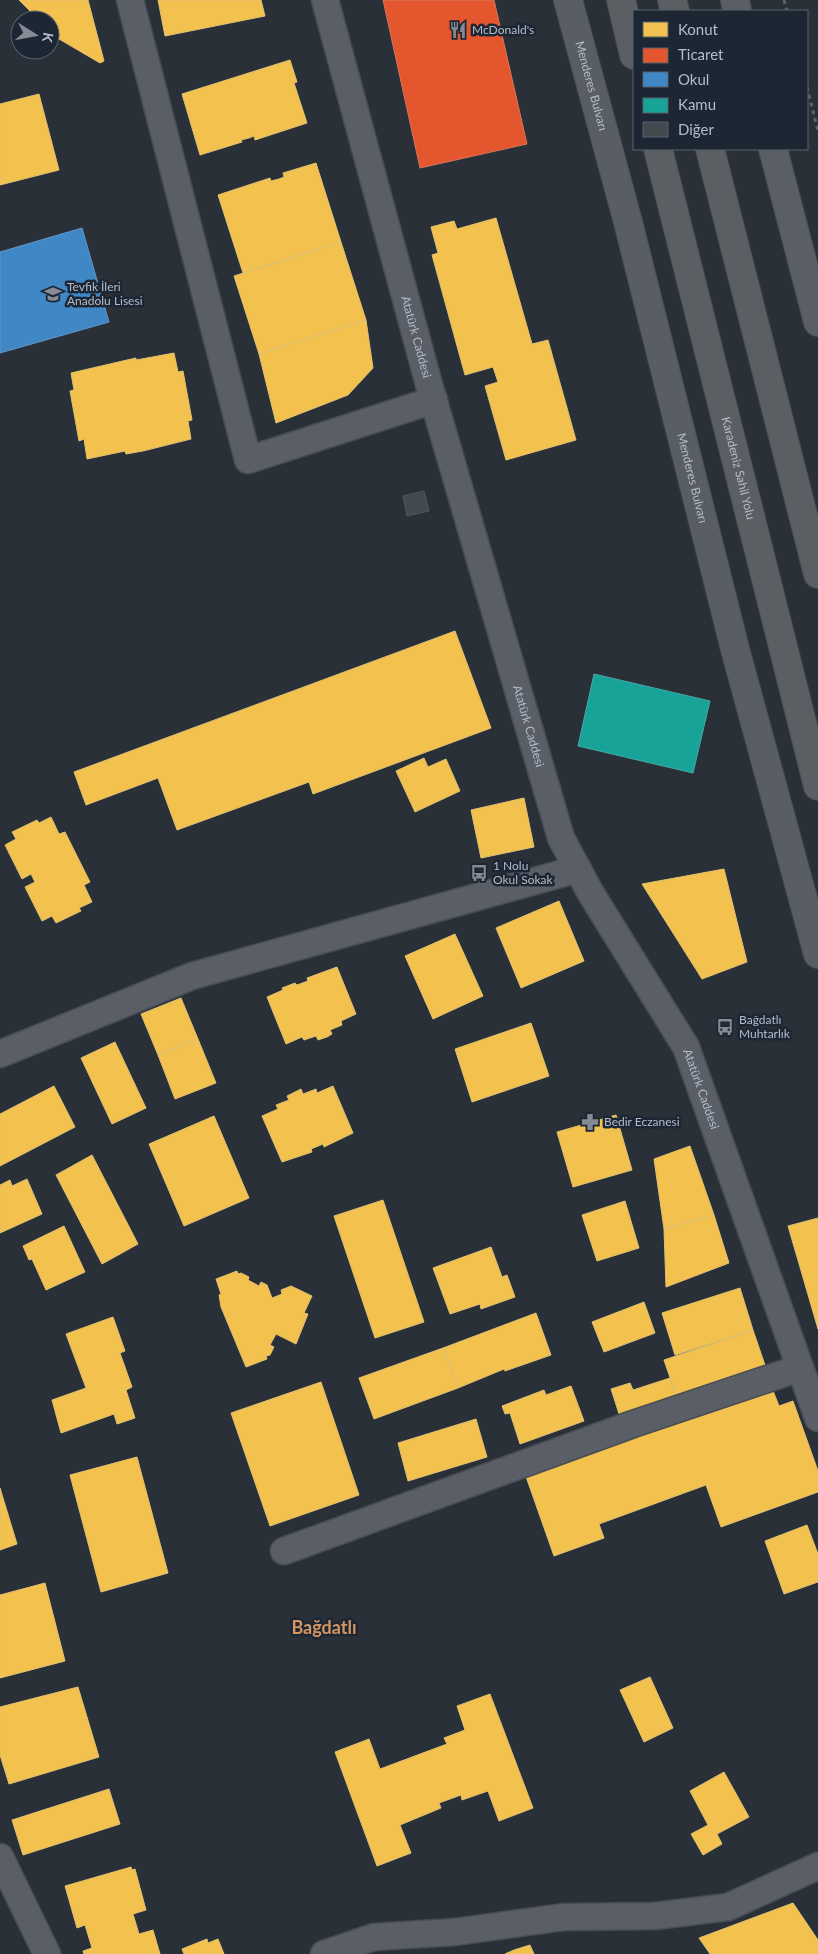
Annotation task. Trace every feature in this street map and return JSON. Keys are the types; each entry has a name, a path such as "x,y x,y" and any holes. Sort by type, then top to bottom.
{"highway":[{"path":"620,0 633,51"},
{"name":"Karadeniz Sahil Yolu","path":"658,150 818,786"},
{"path":"710,150 818,574"}],"main road":[{"name":"Menderes Bulvarı","path":"568,0 628,222 735,649 818,954"}],"street":[{"path":"130,0 248,460 434,400"},
{"name":"Atatürk Caddesi","path":"325,0 434,400 561,838 686,1047 818,1418"},
{"path":"773,150 818,322"},
{"path":"0,1054 192,976 578,869"},
{"path":"284,1551 633,1424 800,1368"},
{"path":"0,1857 47,1954"},
{"path":"324,1954 374,1938 455,1932 564,1917 655,1916 728,1907 818,1866"}],"path":[{"path":"808,91 818,131"}],"building: Konut":[{"path":"19,0 88,0 104,61 100,63 60,40 60,10 29,10"},
{"path":"158,0 261,0 265,16 165,36"},
{"path":"290,60 297,82 294,83 307,123 255,140 254,136 241,140 242,142 200,155 182,94"},
{"path":"39,94 59,170 0,185 0,104"},
{"path":"316,163 341,242 243,273 218,195 270,178 271,181 279,179 284,177 283,173"},
{"path":"496,218 532,344 548,340 576,440 506,460 485,386 498,382 493,367 465,375 432,255 438,253 431,227 454,221 457,229"},
{"path":"341,242 366,320 259,354 234,276"},
{"path":"366,320 373,368 348,395 276,423 259,354"},
{"path":"174,353 178,372 183,371 192,420 188,421 191,439 143,451 126,454 125,451 87,459 84,439 79,441 70,391 74,390 71,373 136,358 136,360"},
{"path":"455,631 491,728 313,794 309,782 177,830 158,778 86,805 74,772"},
{"path":"424,758 428,767 446,759 460,791 415,812 396,771"},
{"path":"524,798 534,847 481,858 471,810"},
{"path":"51,817 59,834 65,832 90,882 84,885 92,902 79,908 81,911 56,923 52,916 42,921 25,887 35,882 31,874 22,879 5,845 16,839 12,832 37,820 39,823"},
{"path":"724,869 747,962 702,979 642,884"},
{"path":"559,901 584,961 521,988 496,928"},
{"path":"455,934 483,996 433,1019 405,956"},
{"path":"337,967 356,1014 341,1021 342,1025 330,1030 332,1034 327,1037 318,1040 316,1036 304,1040 302,1037 286,1044 267,997 283,990 282,988 308,981 307,978"},
{"path":"181,998 198,1039 158,1055 141,1014"},
{"path":"531,1023 549,1076 472,1102 455,1049"},
{"path":"198,1039 216,1083 175,1099 158,1055"},
{"path":"115,1042 146,1108 112,1124 81,1058"},
{"path":"54,1086 75,1127 0,1166 0,1114"},
{"path":"333,1086 353,1133 324,1147 323,1144 311,1149 312,1152 282,1162 262,1116 278,1109 276,1105 289,1100 287,1096 301,1089 303,1094 316,1089 317,1093"},
{"path":"616,1115 632,1170 573,1187 557,1132"},
{"path":"214,1116 249,1198 184,1226 149,1144"},
{"path":"690,1146 714,1215 664,1229 654,1159"},
{"path":"92,1155 138,1244 102,1264 56,1175"},
{"path":"27,1179 42,1214 0,1233 0,1185 10,1180 12,1186"},
{"path":"383,1200 424,1322 375,1338 334,1216"},
{"path":"625,1201 639,1248 597,1261 582,1215"},
{"path":"714,1215 729,1263 666,1287 664,1229"},
{"path":"818,1218 818,1329 788,1226"},
{"path":"64,1226 85,1272 46,1290 32,1259 29,1260 23,1246"},
{"path":"491,1247 502,1277 507,1275 515,1297 481,1309 480,1304 450,1314 433,1268"},
{"path":"237,1271 238,1274 241,1273 249,1277 248,1280 259,1286 261,1282 267,1285 272,1298 282,1294 281,1290 291,1286 312,1296 304,1313 308,1314 296,1344 276,1334 270,1345 274,1347 270,1355 266,1356 267,1359 246,1367 221,1307 219,1295 221,1294 216,1279"},
{"path":"740,1288 753,1330 675,1355 662,1313"},
{"path":"644,1302 655,1333 604,1352 592,1322"},
{"path":"536,1313 551,1355 505,1371 504,1369 458,1388 443,1348"},
{"path":"113,1317 125,1351 120,1353 132,1387 126,1390 135,1418 117,1424 114,1414 61,1433 52,1400 86,1388 66,1334"},
{"path":"753,1330 767,1371 678,1401 664,1360"},
{"path":"443,1348 458,1388 374,1419 359,1378"},
{"path":"670,1378 678,1401 621,1420 611,1389 630,1383 633,1390"},
{"path":"321,1382 359,1495 270,1526 231,1413"},
{"path":"770,1383 779,1406 793,1401 818,1471 818,1492 721,1527 706,1485 599,1524 604,1538 554,1556 524,1471"},
{"path":"571,1386 584,1421 520,1444 510,1413 505,1414 502,1406 544,1390 546,1395"},
{"path":"476,1419 487,1457 408,1481 398,1443"},
{"path":"137,1457 168,1573 101,1592 70,1475"},
{"path":"0,1488 17,1544 0,1550"},
{"path":"807,1525 818,1554 818,1582 784,1594 765,1541"},
{"path":"45,1583 65,1661 0,1678 0,1595"},
{"path":"650,1677 673,1728 644,1742 620,1690"},
{"path":"78,1687 99,1757 9,1784 0,1755 0,1707"},
{"path":"490,1694 533,1808 499,1821 488,1791 462,1800 461,1795 439,1803 441,1808 400,1825 411,1853 377,1866 335,1752 369,1739 380,1769 447,1744 444,1738 465,1730 457,1706"},
{"path":"724,1772 749,1817 717,1834 722,1844 703,1855 691,1834 708,1825 690,1791"},
{"path":"109,1789 120,1824 23,1855 12,1820"},
{"path":"131,1867 132,1870 135,1869 146,1910 133,1914 139,1934 153,1930 160,1954 84,1954 83,1951 92,1948 85,1925 77,1928 65,1886"},
{"path":"793,1903 818,1940 818,1954 710,1954 699,1938"},
{"path":"207,1939 208,1943 218,1939 224,1954 184,1954 182,1949"},
{"path":"530,1945 534,1954 505,1954 514,1950"}],"building: Ticaret":[{"path":"383,0 494,0 527,144 420,168"}],"building: Okul":[{"name":"Tevfik İleri Anadolu Lisesi","path":"82,228 109,322 0,353 0,252"}],"building: Kamu":[{"path":"594,674 710,701 693,773 578,746"}],"building: Diğer":[{"path":"424,491 429,511 407,516 403,496"}],"place":[{"name":"McDonald's","path":"458,30"},
{"name":"Tevfik İleri Anadolu Lisesi","path":"53,294"},
{"name":"1 Nolu Okul Sokak","path":"479,873"},
{"name":"Bağdatlı Muhtarlık","path":"725,1027"},
{"name":"Bedir Eczanesi","path":"590,1122"}],"district":[{"name":"Bağdatlı","path":"324,1628"}]}
